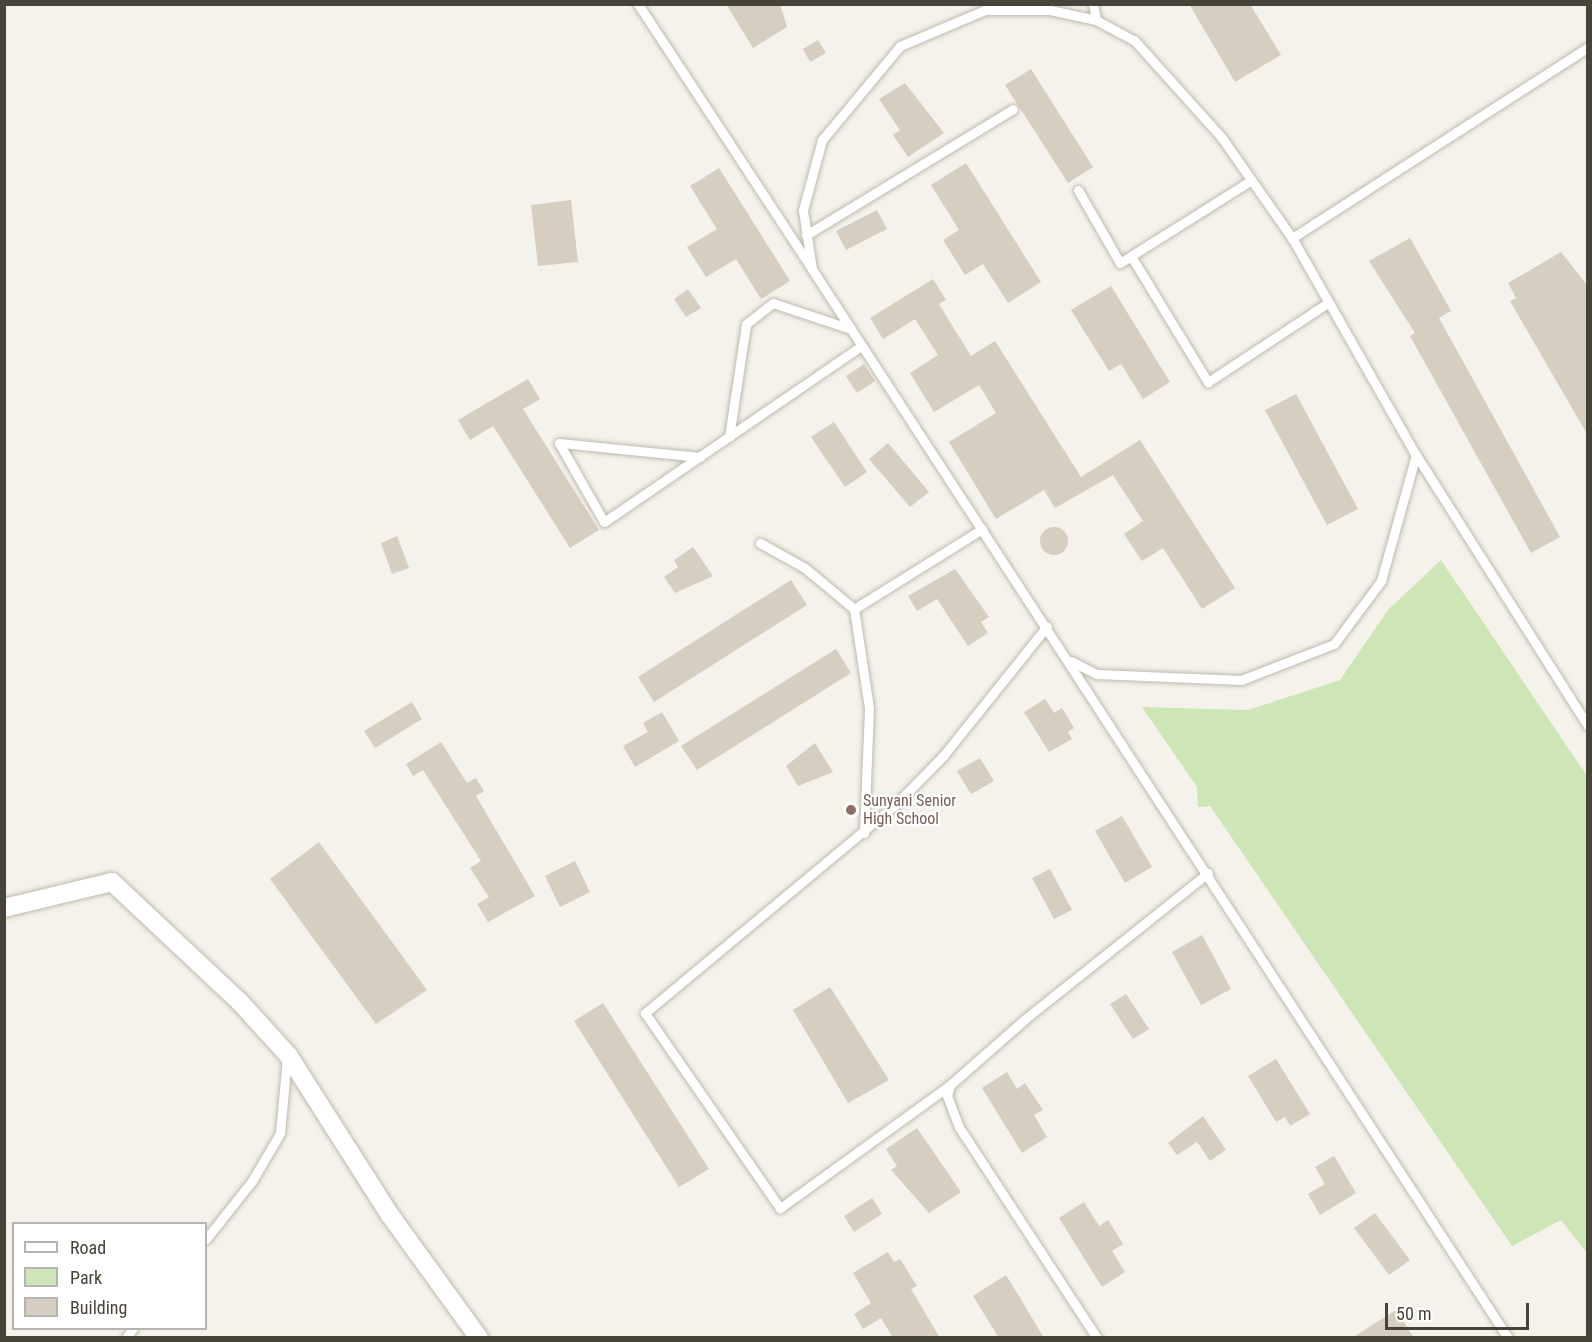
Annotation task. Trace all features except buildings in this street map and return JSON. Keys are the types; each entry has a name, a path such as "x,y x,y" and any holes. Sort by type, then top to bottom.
{"street":[{"path":"4,908 112,882 240,1002 288,1055 390,1215 479,1338"}],"lane":[{"path":"638,4 812,269 848,328 1070,660 1508,1338"},
{"path":"1093,4 1096,20"},
{"path":"812,269 803,210 822,140 900,46 985,10 1050,10 1096,20 1135,41 1222,138 1292,238 1326,304 1416,455 1587,726"},
{"path":"1292,238 1587,47"},
{"path":"806,235 1013,109"},
{"path":"1078,190 1120,263 1250,181"},
{"path":"1131,256 1208,382 1326,304"},
{"path":"729,437 746,324 773,303 848,328"},
{"path":"700,456 559,443 604,522 729,437 860,346"},
{"path":"1070,660 1097,674 1241,680 1334,644 1381,580 1416,455"},
{"path":"854,609 982,529"},
{"path":"760,543 805,568 854,609 869,708 864,833"},
{"path":"1047,626 943,756 864,833 645,1012 780,1208 950,1085 1208,873"},
{"path":"207,1238 252,1181 280,1133 288,1055"},
{"path":"950,1085 947,1096 959,1127 1097,1338"}],"green space":[{"path":"1441,560 1587,776 1587,1253 1561,1220 1512,1246 1210,806 1198,807 1197,787 1142,707 1248,710 1340,680 1388,610"}],"place":[{"name":"Sunyani Senior High School","path":"851,810"}]}
